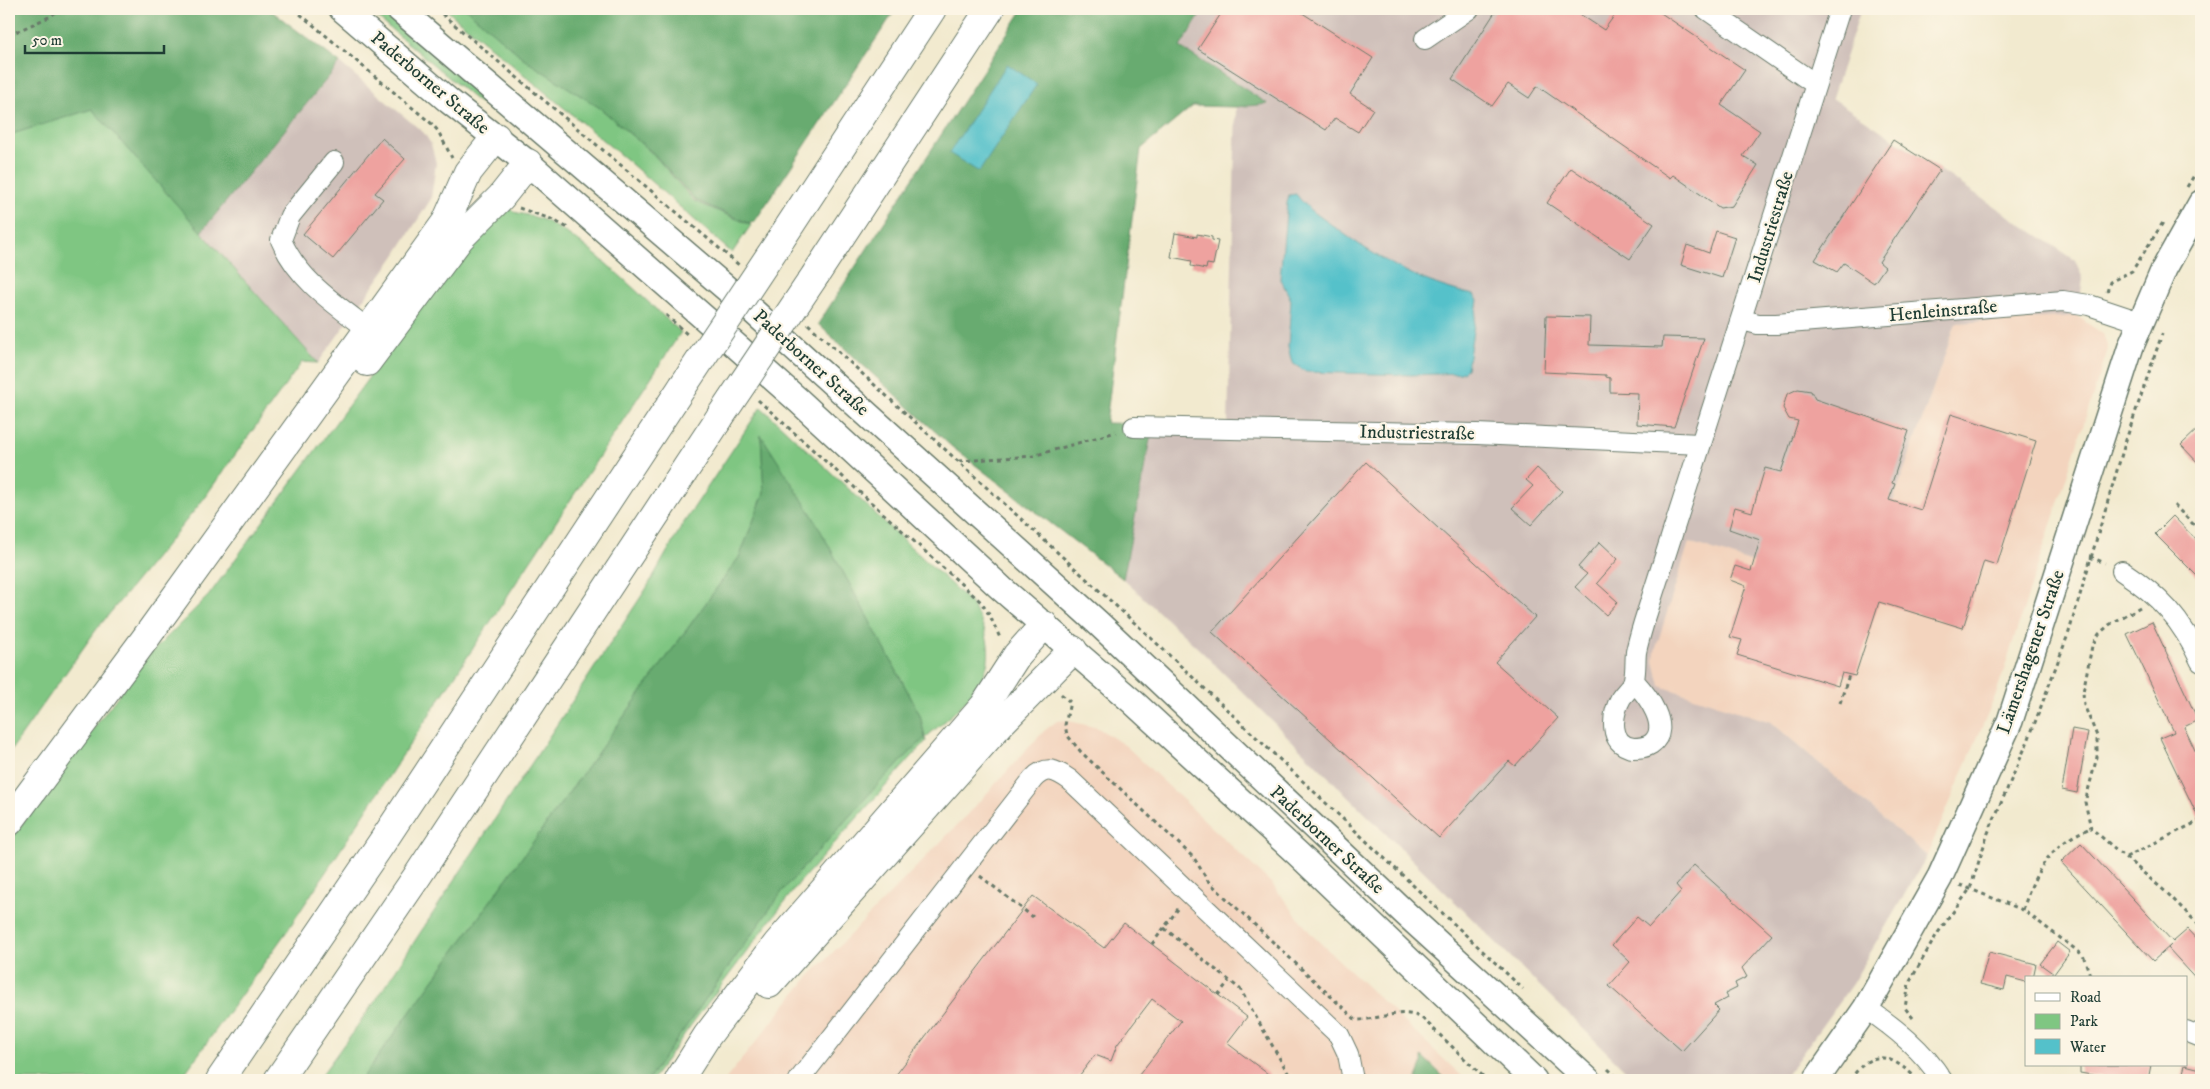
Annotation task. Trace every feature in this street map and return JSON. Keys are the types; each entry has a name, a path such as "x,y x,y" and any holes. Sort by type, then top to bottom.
{"highway":[{"path":"220,1080 389,833 932,9"},
{"path":"278,1080 408,890 990,9"},
{"path":"9,822 145,640 446,222 468,172 496,137"},
{"path":"145,640 199,590 460,238 501,197 528,163"},
{"path":"679,1080 707,1036 777,944 984,706 1017,655 1044,625"},
{"path":"696,1080 781,968 1001,723 1046,680 1073,650"}],"main road":[{"name":"Paderborner Straße","path":"342,9 449,101 528,163 799,401 1002,590 1073,650 1326,881 1534,1080"},
{"name":"Paderborner Straße","path":"399,9 520,110 754,312 1098,623 1391,900 1588,1080"},
{"name":"Paderborner Straße","path":"496,137 520,110"},
{"path":"528,163 549,135"},
{"name":"Lämershagener Straße","path":"1816,1080 1866,1008 1940,877 2010,720 2067,548 2118,383 2140,322 2164,269 2193,196"},
{"path":"1044,625 1068,596"},
{"path":"1073,650 1098,623"}],"street":[{"path":"1425,39 1469,9"},
{"path":"1706,9 1816,84"},
{"name":"Industriestraße","path":"1634,681 1636,652 1644,622 1840,9"},
{"path":"334,162 290,216 281,240 289,259 300,273 368,329"},
{"name":"Henleinstraße","path":"1742,320 1758,324 1776,324 2063,301 2104,309 2140,322"},
{"name":"Industriestraße","path":"1134,427 1494,435 1700,444"},
{"path":"2122,571 2159,599 2187,633 2201,662"},
{"path":"799,1080 966,864 1040,772 1049,769 1058,771 1070,780 1340,1035 1348,1054 1353,1080"},
{"path":"1866,1008 1893,1027 1922,1053 1942,1080"},
{"path":"2188,1032 2201,1037"}],"path":[{"path":"9,35 51,16 59,9"},
{"path":"294,9 432,124 438,131 451,157 468,172"},
{"path":"2193,196 2201,164"},
{"path":"501,197 513,206 551,218 569,229"},
{"path":"2104,309 2110,282 2132,271 2166,218"},
{"path":"662,312 695,342"},
{"path":"754,395 981,602 1002,641"},
{"path":"957,461 1033,456 1134,427"},
{"path":"2174,505 2201,532"},
{"path":"2067,548 2122,571"},
{"path":"2159,599 2124,615 2109,625 2099,634 2092,646 2083,692 2084,705 2096,736 2097,756 2084,802 2091,828 2126,857 2201,927"},
{"path":"1840,703 1849,675"},
{"path":"1070,702 1065,725 1070,740 1194,858 1208,881 1356,1020 1374,1020 1411,1012 1422,1018 1488,1080"},
{"path":"2126,857 2201,820"},
{"path":"2024,910 2029,890 2048,857 2071,835 2091,828"},
{"path":"966,864 1033,917"},
{"path":"1940,877 2024,910 2083,955 2090,976"},
{"path":"1164,928 1229,981 1244,996 1292,1080"},
{"path":"1218,995 1229,981"},
{"path":"1850,1080 1862,1065 1880,1056 1892,1059 1917,1080"},
{"path":"1410,1074 1418,1080"}],"shaded area":[{"path":"1204,9 1861,9 1832,98 2075,260 2083,279 2077,316 1956,323 1859,598 1689,542 1655,651 1654,661 1660,686 1771,722 1927,856 1852,984 1783,1080 1635,1080 1201,651 1123,579 1153,424 1228,425 1236,107 1267,104 1180,47"},
{"path":"340,63 424,133 431,144 436,163 431,199 394,257 318,363 201,232"},
{"path":"2077,316 2103,334 2108,349 1996,694 1927,856 1771,722 1660,687 1654,661 1654,651 1689,542 1859,597 1956,323"},
{"path":"1065,720 1098,728 1126,746 1272,884 1312,935 1466,1080 1447,1080 1422,1056 1422,1065 1416,1080 725,1080 805,981 967,815 1044,731 1057,721"}],"green space":[{"path":"9,9 269,9 340,63 201,232 92,109 9,135"},
{"path":"367,9 379,9 488,97 489,102 487,104 478,102"},
{"path":"445,9 466,9 528,62 600,108 654,155 694,201 751,225 732,253 629,162"},
{"path":"466,9 896,9 755,221 748,223 695,200 654,154 600,108 528,62"},
{"path":"1023,9 1204,9 1180,47 1268,104 1236,107 1193,106 1141,149 1106,423 1153,424 1123,579 952,447 818,324"},
{"path":"92,109 318,363 302,362 199,505 96,630 9,753 9,135"},
{"path":"511,209 514,212 547,222 585,246 681,332 287,931 180,1080 9,1080 9,841 147,657 209,595 457,259 482,230"},
{"path":"761,407 970,602 982,625 988,645 988,663 982,679 959,708 925,738 920,715 900,677 812,515 761,436 764,493 740,556 361,1080 318,1080 376,1000 646,589 683,524"},
{"path":"761,435 812,515 900,677 920,715 925,738 880,782 784,889 648,1080 361,1080 740,556 764,493"},
{"path":"925,738 926,741 799,883 691,1025 652,1080 648,1080 784,889 880,782"},
{"path":"1422,1056 1447,1080 1416,1080 1422,1065"}],"water":[{"path":"1007,64 1037,84 979,172 949,153"},
{"path":"1296,194 1320,216 1384,260 1436,284 1474,295 1478,300 1467,369 1461,373 1411,375 1306,372 1292,363 1288,347 1291,300 1280,278 1287,203 1289,195"}],"building":[{"path":"1224,9 1296,9 1373,58 1350,94 1373,109 1358,132 1335,118 1326,130 1198,49"},
{"path":"1497,9 1572,9 1604,30 1619,9 1655,9 1745,70 1721,105 1760,131 1743,156 1758,165 1732,206 1720,208 1673,175 1670,178 1537,86 1529,98 1508,84 1492,106 1452,79"},
{"path":"382,138 405,159 375,193 383,199 333,259 303,234"},
{"path":"1893,140 1940,170 1879,262 1885,267 1874,283 1844,263 1837,272 1815,260"},
{"path":"1571,168 1654,224 1630,259 1547,203"},
{"path":"1716,231 1735,237 1722,278 1681,265 1687,245 1709,253"},
{"path":"1175,233 1197,237 1197,234 1212,237 1212,240 1218,241 1213,265 1207,264 1206,269 1191,266 1192,261 1171,257"},
{"path":"1546,316 1590,317 1589,345 1662,347 1663,337 1704,338 1674,427 1637,424 1638,393 1610,392 1610,378 1606,377 1606,375 1544,372"},
{"path":"1798,389 1811,391 1815,399 1909,431 1892,483 1895,484 1889,500 1921,510 1951,414 2036,441 1997,565 1984,561 1963,628 1879,602 1855,676 1842,673 1838,686 1737,655 1742,640 1730,637 1746,586 1730,580 1735,566 1751,571 1760,540 1729,529 1735,507 1752,512 1765,468 1781,472 1798,421 1789,419 1783,408 1787,394"},
{"path":"2201,426 2201,466 2181,445"},
{"path":"1366,462 1535,617 1495,662 1558,718 1515,766 1509,761 1439,838 1212,632"},
{"path":"1537,468 1562,491 1531,525 1512,508 1533,486 1526,480"},
{"path":"2173,516 2201,545 2201,580 2155,534"},
{"path":"1600,542 1618,559 1597,583 1618,602 1606,615 1575,587 1587,574 1578,567"},
{"path":"2152,622 2198,720 2184,727 2201,763 2201,823 2160,738 2174,732 2127,634"},
{"path":"2072,729 2088,732 2077,793 2062,790"},
{"path":"2081,843 2173,942 2188,929 2201,943 2201,984 2168,948 2171,945 2153,961 2061,862"},
{"path":"1694,865 1772,935 1742,968 1747,977 1735,983 1737,988 1725,994 1727,998 1714,1005 1719,1010 1682,1051 1609,986 1630,962 1612,945 1637,917 1649,927 1681,891 1676,885"},
{"path":"1033,896 1104,948 1124,923 1247,1017 1227,1043 1276,1080 1135,1080 1181,1021 1152,999 1117,1045 1111,1061 1095,1055 1076,1080 892,1080"},
{"path":"2057,942 2070,952 2054,974 2040,964"},
{"path":"1989,952 2036,964 2033,976 2025,976 2025,982 2007,977 2004,990 1980,984"},
{"path":"2080,1066 2151,1066 2148,1080 2120,1080 2080,1073"},
{"path":"2185,1066 2201,1069 2201,1080 2181,1080"}]}
